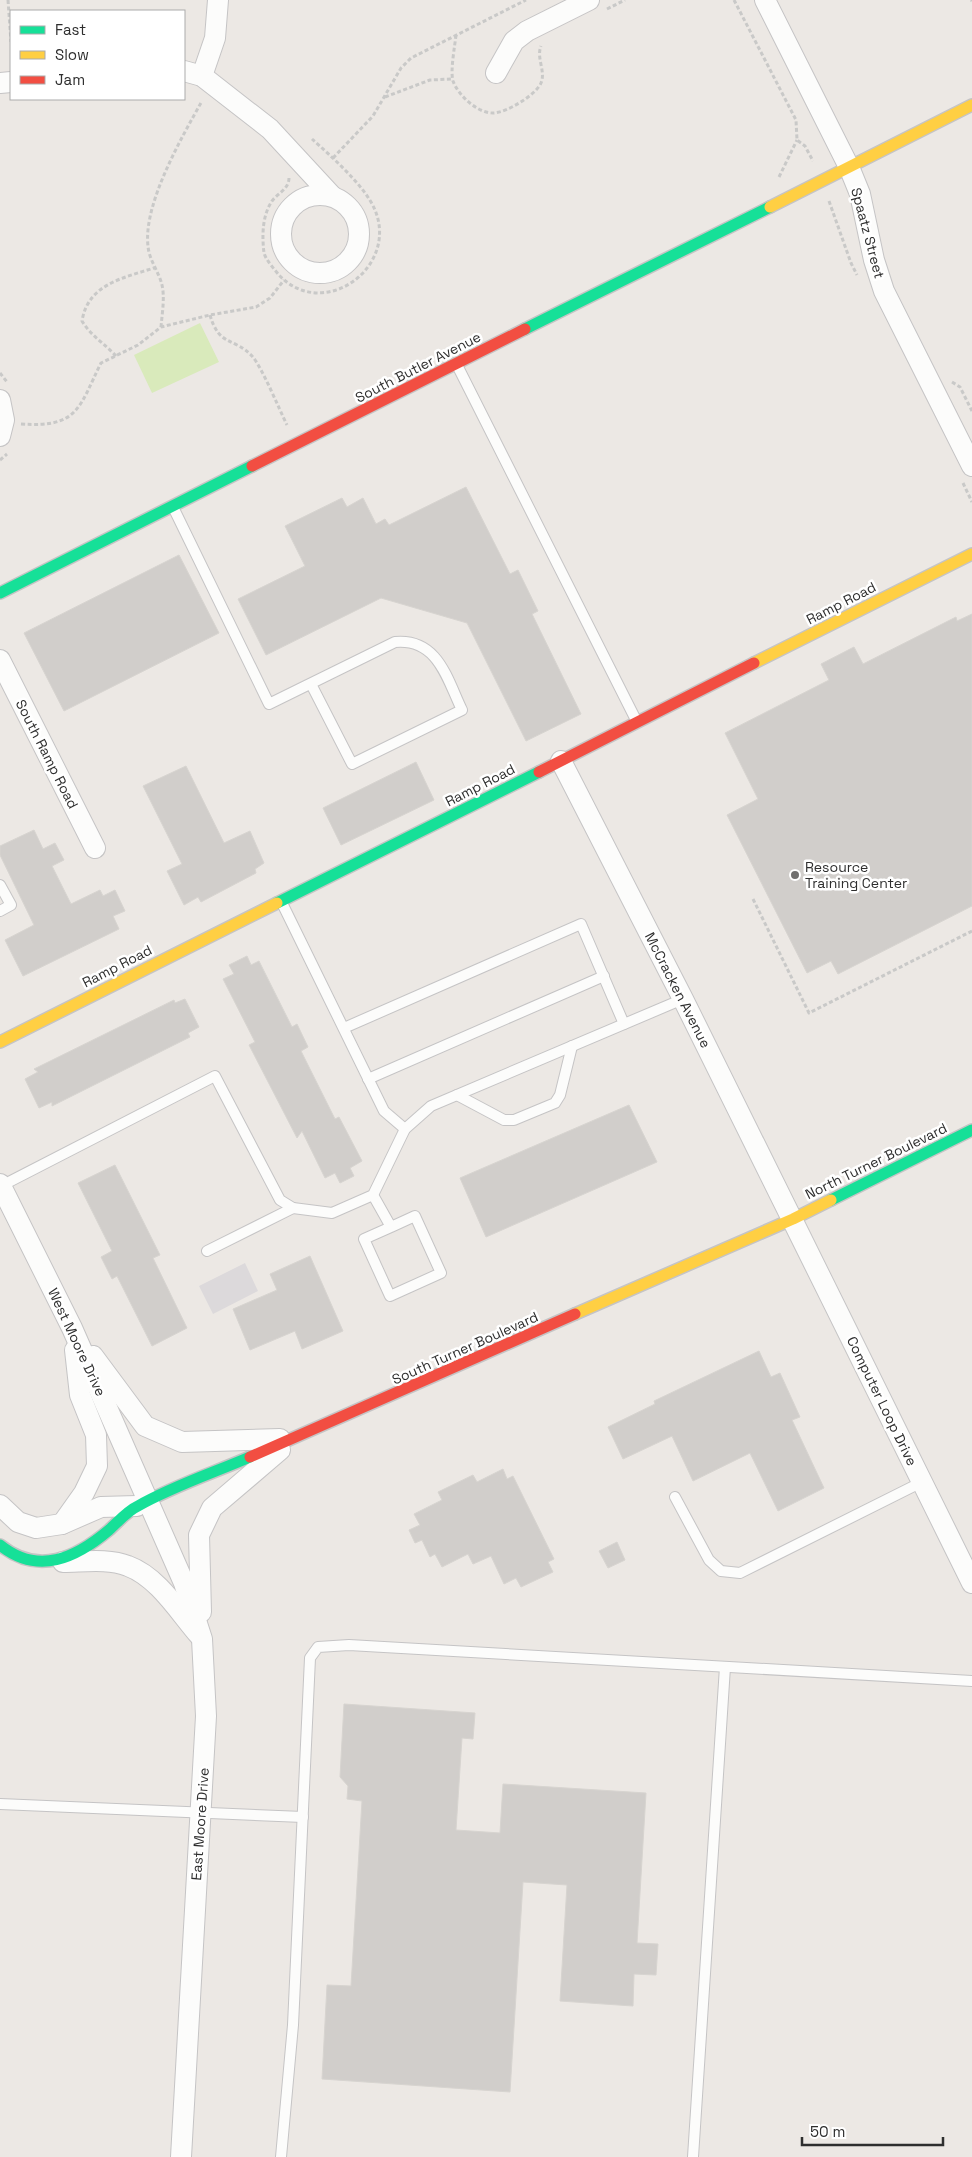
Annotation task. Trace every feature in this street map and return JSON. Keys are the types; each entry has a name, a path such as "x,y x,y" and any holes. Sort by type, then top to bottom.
{"street":[{"path":"218,0 215,38 194,81 270,129 332,196"},
{"path":"496,74 514,41 527,31 589,0"},
{"name":"Spaatz Street","path":"765,0 849,167 860,194 874,260 884,291 972,466"},
{"name":"South Butler Avenue","path":"0,593 972,105"},
{"path":"0,400 4,420 0,436"},
{"name":"Ramp Road","path":"0,1042 972,554"},
{"name":"South Ramp Road","path":"0,660 95,848"},
{"name":"McCracken Avenue","path":"561,761 683,998 793,1220"},
{"name":"North Turner Boulevard","path":"793,1220 972,1130"},
{"name":"West Moore Drive","path":"1,1185 72,1328 143,1504"},
{"name":"South Turner Boulevard","path":"53,1562 77,1554 143,1504 793,1220"},
{"name":"Computer Loop Drive","path":"793,1220 972,1583"},
{"path":"72,1328 145,1426 182,1442 295,1438"},
{"path":"62,1524 84,1493 97,1466 96,1435 80,1395 72,1328"},
{"path":"202,1639 198,1559 200,1535 212,1508 295,1438"},
{"path":"0,1505 18,1522 36,1528 62,1524 101,1507 143,1504"},
{"name":"East Moore Drive","path":"143,1504 193,1608 202,1639 206,1716 181,2157"},
{"path":"0,1545 26,1559 53,1562 108,1562 128,1566 152,1581 202,1639"}],"lane":[{"path":"456,364 637,722"},
{"path":"173,506 270,704 395,642 407,641 423,646 435,655 462,710 352,764 311,684"},
{"path":"0,884 11,905 0,911"},
{"path":"281,901 384,1111 405,1129"},
{"path":"344,1028 581,924 624,1024"},
{"path":"368,1079 604,976"},
{"path":"1,1185 215,1076 280,1200 293,1208 332,1214 373,1195 405,1129 431,1106 683,998"},
{"path":"457,1095 504,1120 514,1120 555,1103 560,1095 572,1046"},
{"path":"373,1195 391,1226"},
{"path":"207,1251 293,1208"},
{"path":"415,1216 441,1273 390,1296 364,1239 391,1226 415,1216"},
{"path":"675,1497 709,1560 721,1571 740,1573 922,1482"},
{"path":"281,2157 293,2025 310,1658 318,1647 348,1645 972,1681"},
{"path":"693,2157 725,1667"},
{"path":"0,1804 303,1817"}],"path":[{"path":"8,0 10,28"},
{"path":"333,158 373,116 401,68 411,58 526,0"},
{"path":"384,97 430,80 452,79"},
{"path":"194,81 203,99 208,103"},
{"path":"161,327 162,285 148,248 147,228 152,209 178,144 203,99"},
{"path":"289,172 290,181 267,211 263,231 265,255 284,280 299,290 317,293 342,290 363,275 378,247 379,226 375,210 363,192 333,158 312,139"},
{"path":"778,177 797,140"},
{"path":"804,165 840,147"},
{"path":"770,181 787,173"},
{"path":"116,356 104,342 87,329 82,321 83,313 97,291 109,282 154,268"},
{"path":"20,424 42,425 58,421 75,412 87,395 101,363 138,345 161,327 210,315 256,307 270,298 284,280"},
{"path":"210,315 214,328 224,340 242,348 253,357 288,427 280,431"},
{"path":"945,378 960,387 972,412"},
{"path":"753,899 810,1013 972,930"}],"shaded area":[{"path":"245,1263 258,1291 213,1314 199,1286"}],"green space":[{"path":"200,323 219,362 152,393 134,355"}],"building":[{"path":"466,487 510,574 518,570 538,611 532,614 581,714 526,741 467,623 381,598 266,655 238,599 305,566 285,526 342,498 347,507 363,498 376,524 385,519 389,525"},
{"path":"179,555 219,633 64,711 24,633"},
{"path":"972,614 972,906 838,974 831,961 807,973 727,815 758,799 725,733 829,680 821,664 854,647 863,664 956,617 957,621"},
{"path":"416,762 434,800 341,845 323,808"},
{"path":"186,766 224,843 250,831 264,863 255,869 256,873 201,902 198,897 184,905 167,871 182,864 143,786"},
{"path":"34,830 43,849 55,843 64,860 52,866 71,904 100,890 103,896 115,890 125,911 113,916 119,929 23,976 5,940 34,925 0,855 0,846"},
{"path":"247,956 251,965 259,961 292,1027 297,1024 308,1047 301,1051 335,1119 339,1117 362,1161 350,1168 354,1176 340,1183 335,1173 325,1178 302,1131 297,1138 249,1045 255,1042 223,979 234,974 229,965"},
{"path":"185,999 199,1027 188,1033 190,1037 52,1106 52,1102 39,1108 25,1079 38,1072 34,1069 174,1000 175,1003"},
{"path":"629,1105 657,1162 486,1237 460,1178"},
{"path":"115,1165 160,1255 153,1258 187,1328 152,1346 117,1276 112,1279 101,1257 112,1251 78,1183"},
{"path":"310,1256 343,1331 302,1349 295,1331 250,1350 233,1309 277,1290 270,1274"},
{"path":"759,1351 771,1377 780,1373 800,1417 792,1420 824,1488 778,1511 750,1453 693,1481 672,1436 623,1459 608,1427 655,1404 654,1401"},
{"path":"503,1469 507,1479 513,1476 554,1559 548,1562 553,1572 521,1587 516,1578 504,1584 491,1556 473,1564 468,1554 442,1567 435,1554 430,1557 422,1540 415,1543 409,1530 420,1525 414,1514 442,1500 438,1492 473,1475 477,1482"},
{"path":"617,1542 625,1560 608,1568 599,1551"},
{"path":"344,1704 475,1713 473,1739 462,1738 456,1830 500,1833 503,1784 646,1793 637,1943 658,1944 656,1975 634,1974 633,2006 560,2001 567,1885 523,1882 510,2092 322,2079 327,1985 351,1986 362,1801 347,1799 348,1786 340,1777"}],"traffic: fast":[{"path":"525,329 770,207"},
{"path":"0,593 252,466"},
{"path":"277,903 539,772"},
{"path":"831,1200 972,1130"},
{"path":"0,1545 28,1560 56,1560 83,1549 134,1508 179,1486 250,1457"}],"traffic: slow":[{"path":"770,207 972,105"},
{"path":"754,663 972,554"},
{"path":"0,1042 277,903"},
{"path":"575,1314 793,1219 831,1200"}],"traffic: jam":[{"path":"252,466 525,329"},
{"path":"539,772 754,663"},
{"path":"250,1457 575,1314"}],"place":[{"name":"Resource Training Center","path":"795,875"}]}
